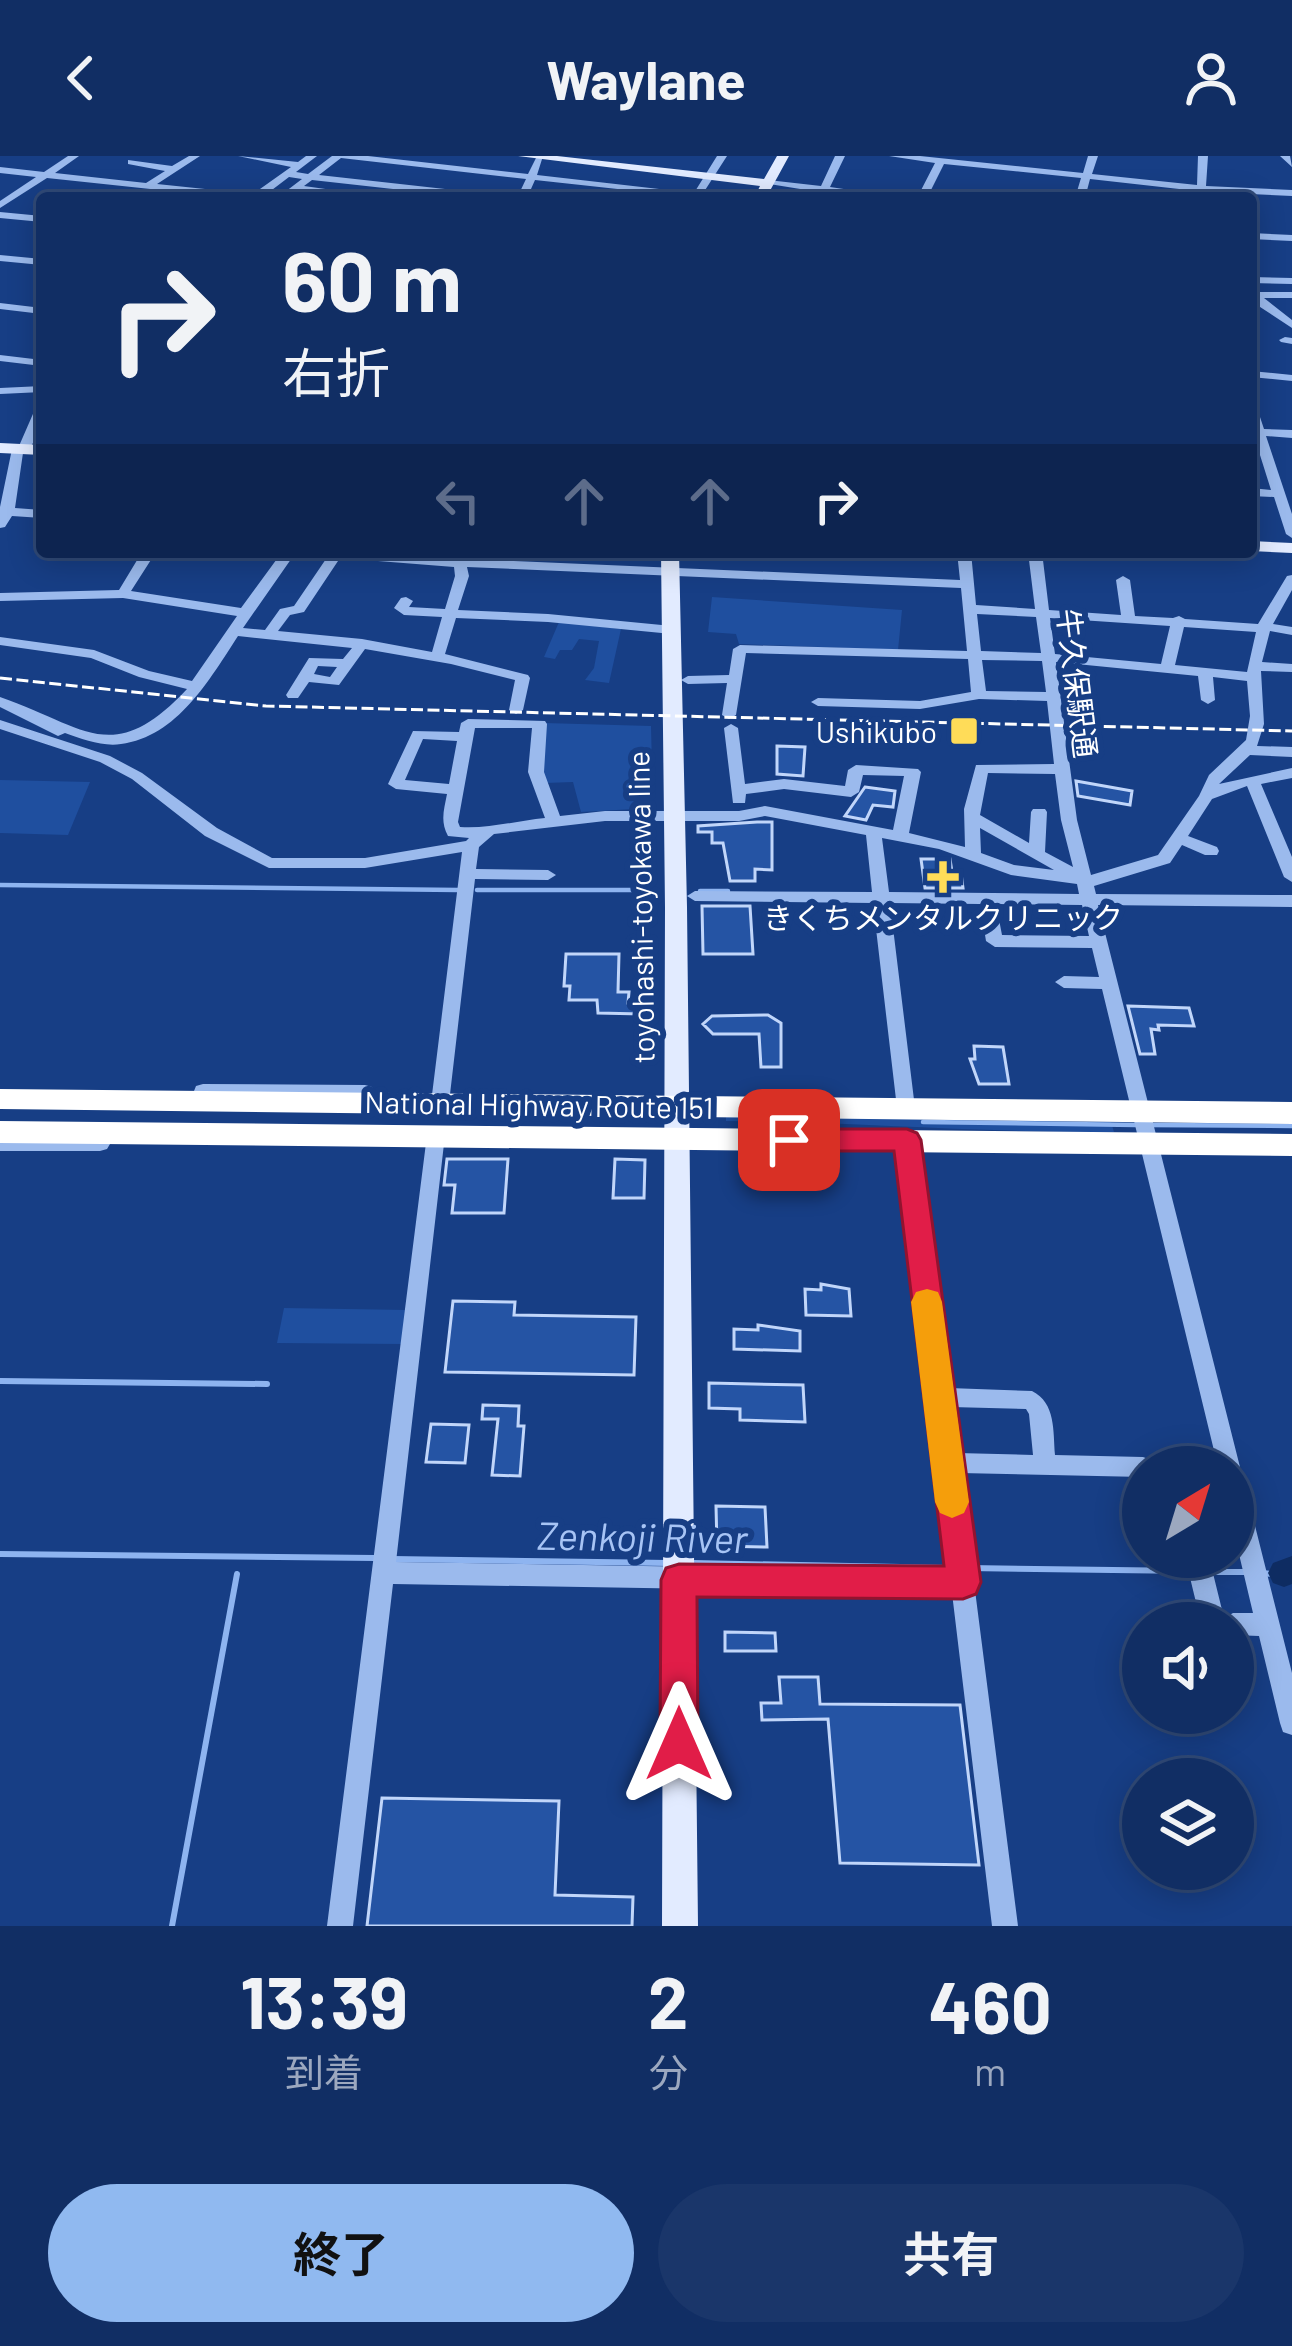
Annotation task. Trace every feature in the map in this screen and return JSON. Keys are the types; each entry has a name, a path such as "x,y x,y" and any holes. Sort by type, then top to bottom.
{"highway":[{"name":"National Highway Route 151","path":"0,1094 906,1108 1147,1127 1292,1145"},
{"name":"National Highway Route 151","path":"0,1132 907,1140 1147,1127 1292,1113"}],"main road":[{"path":"524,156 637,162 768,183"},
{"path":"763,192 783,156"},
{"path":"1257,545 1292,548"},
{"name":"toyohashi-toyokawa line","path":"670,560 680,1926"}],"street":[{"path":"0,206 74,156"},
{"path":"243,156 299,165"},
{"path":"264,192 311,156"},
{"path":"290,192 341,156 465,170 490,167 512,175 527,188 559,192"},
{"path":"431,192 451,156"},
{"path":"699,192 722,157 711,156"},
{"path":"823,192 840,156"},
{"path":"894,156 1194,192"},
{"path":"1082,192 1093,156"},
{"path":"1201,192 1203,156"},
{"path":"1285,156 1292,164"},
{"path":"160,158 212,164"},
{"path":"527,188 540,158"},
{"path":"1036,171 1040,158"},
{"path":"146,186 189,160"},
{"path":"925,192 941,161"},
{"path":"130,162 172,170"},
{"path":"362,192 395,162"},
{"path":"324,166 438,179"},
{"path":"478,192 490,167"},
{"path":"0,170 202,192"},
{"path":"454,192 465,170"},
{"path":"286,174 418,192"},
{"path":"503,192 512,175"},
{"path":"83,192 98,180"},
{"path":"768,183 812,192"},
{"path":"527,188 615,187 656,192"},
{"path":"611,192 615,187"},
{"path":"295,188 323,192"},
{"path":"1257,193 1292,193"},
{"path":"0,215 36,218"},
{"path":"1257,236 1292,238"},
{"path":"0,258 36,261"},
{"path":"1257,280 1292,281"},
{"path":"1257,303 1292,299"},
{"path":"1257,304 1292,325"},
{"path":"0,307 36,310"},
{"path":"0,358 36,362"},
{"path":"1257,375 1292,378"},
{"path":"0,391 36,389"},
{"path":"36,418 21,449 2,515 36,514"},
{"path":"1257,432 1292,434"},
{"path":"1257,434 1283,493 1292,534"},
{"path":"124,594 145,558"},
{"path":"0,701 39,720 116,741 136,737 171,715 285,558"},
{"path":"269,634 285,612 299,609 327,558"},
{"path":"437,657 462,576 458,558"},
{"path":"536,558 670,560 746,572 965,584"},
{"path":"746,572 747,558"},
{"path":"964,558 980,695"},
{"name":"牛久保駅通","path":"1035,558 1069,820 1224,1446"},
{"path":"0,721 67,743 137,776 211,832 269,863 353,864 554,822 675,814 740,816 765,811 900,836 974,855 1010,870 1082,880 1152,865 1171,853 1207,796 1212,779 1252,744 1258,727 1255,671 1263,627 1292,579"},
{"path":"1123,580 1129,617"},
{"path":"0,597 124,594 245,613"},
{"path":"406,601 404,611 449,616 548,617 672,630"},
{"path":"969,609 1292,631"},
{"path":"1167,668 1179,620"},
{"path":"232,631 362,643 523,678 516,710"},
{"path":"0,641 94,654 144,674 194,686"},
{"path":"293,695 305,677 334,682 362,643"},
{"path":"740,816 730,722 740,649 1047,657 1205,672 1292,668"},
{"path":"1205,672 1208,700"},
{"path":"688,680 735,680"},
{"path":"818,702 920,705 980,695 1052,697"},
{"path":"0,721 39,720 67,743"},
{"path":"476,839 454,832 450,822 468,723 540,724 536,772 554,822"},
{"path":"458,790 396,784 418,734 464,737"},
{"path":"1244,750 1292,752"},
{"path":"974,855 982,767 1061,770"},
{"path":"739,790 784,784 850,792 856,770 913,772 900,836"},
{"path":"1207,796 1292,773"},
{"path":"1253,782 1292,878"},
{"path":"1037,853 1039,812"},
{"path":"974,818 1082,880"},
{"path":"873,830 906,1108"},
{"path":"440,1103 467,874 476,839"},
{"path":"1181,839 1211,851"},
{"path":"467,874 548,875"},
{"path":"695,896 1292,901"},
{"path":"987,898 995,941 1098,942"},
{"path":"1064,982 1108,983"},
{"path":"0,1144 344,1145 351,1135"},
{"path":"340,1926 436,1136"},
{"path":"907,1140 1005,1926"},
{"path":"939,1397 1032,1400 1040,1412 1045,1465"},
{"path":"947,1463 1122,1467"},
{"path":"383,1563 961,1570"},
{"path":"1254,1570 1292,1723"},
{"path":"1254,1624 1268,1624"}],"shaded area":[{"path":"712,597 902,610 898,650 739,644 736,634 708,632"},
{"path":"559,622 621,629 609,683 585,680 594,668 599,641 579,639 572,650 560,650 555,659 544,657"},
{"path":"544,723 651,726 653,808 581,812 573,782 545,783 540,772"},
{"path":"0,780 90,782 68,835 0,833"},
{"path":"726,1111 1111,1122 1114,1132 726,1121"},
{"path":"284,1308 407,1310 402,1344 277,1343"}],"building":[{"path":"777,746 805,747 803,776 777,774"},
{"path":"1076,781 1132,791 1130,805 1078,796"},
{"path":"865,787 895,791 893,807 873,805 866,820 845,816"},
{"path":"772,822 772,870 755,869 755,881 730,881 723,843 712,843 712,832 698,832 698,826"},
{"name":"きくちメンタルクリニック","path":"921,859 950,859 952,872 961,873 963,888 925,888"},
{"path":"702,906 750,906 753,954 703,954"},
{"path":"566,954 619,954 618,992 629,992 628,1003 641,1003 641,1014 598,1013 597,1000 569,1000 570,986 564,986"},
{"path":"1128,1006 1189,1008 1194,1026 1158,1025 1159,1030 1151,1029 1155,1054 1140,1054"},
{"path":"768,1015 781,1023 781,1067 761,1067 759,1034 713,1034 703,1024 712,1016"},
{"path":"974,1046 1003,1047 1009,1084 979,1084 970,1059 975,1059"},
{"path":"447,1159 508,1159 504,1213 452,1213 455,1185 444,1185"},
{"path":"615,1159 645,1160 644,1198 613,1198"},
{"path":"821,1284 849,1289 851,1316 806,1315 805,1289 821,1290"},
{"path":"453,1301 515,1302 514,1315 636,1317 634,1375 445,1372"},
{"path":"758,1325 800,1331 800,1351 734,1349 734,1329 758,1330"},
{"path":"709,1383 803,1385 805,1422 740,1420 740,1409 709,1408"},
{"path":"483,1405 519,1406 518,1426 524,1426 520,1476 492,1475 498,1419 482,1419"},
{"path":"431,1424 469,1425 465,1463 426,1462"},
{"path":"716,1506 765,1507 767,1547 717,1546"},
{"path":"725,1632 775,1633 776,1651 725,1651"},
{"path":"779,1677 818,1677 820,1704 960,1705 979,1865 840,1863 828,1719 762,1720 761,1703 781,1703"},
{"path":"382,1798 559,1801 555,1895 633,1897 632,1926 367,1926"}],"waterway":[{"path":"0,885 458,890"},
{"path":"477,890 654,890"},
{"path":"700,891 728,891"},
{"path":"923,1122 1136,1125"},
{"path":"1148,1125 1292,1126"},
{"path":"0,1381 267,1384"},
{"name":"Zenkoji River","path":"0,1554 375,1558"},
{"name":"Zenkoji River","path":"392,1559 669,1563"},
{"name":"Zenkoji River","path":"692,1563 951,1568"},
{"name":"Zenkoji River","path":"968,1568 1122,1570"},
{"path":"1284,1573 1292,1570"},
{"name":"Zenkoji River","path":"1262,1573 1292,1576"},
{"path":"172,1926 237,1574"}],"railway":[{"path":"0,678 266,706 1292,731"}],"slow traffic":[{"path":"927,1302 952,1502"}],"place":[{"name":"Ushikubo","path":"964,731"},
{"name":"きくちメンタルクリニック","path":"943,877"}],"route":[{"path":"679,1744 679,1580 963,1582 907,1140 789,1140"}]}
